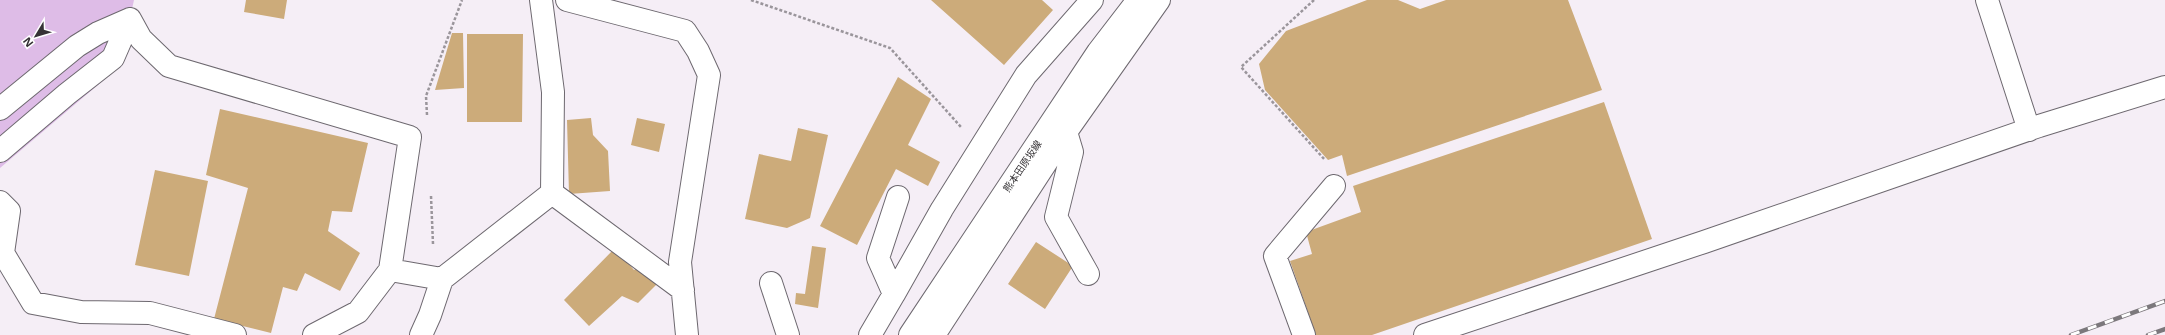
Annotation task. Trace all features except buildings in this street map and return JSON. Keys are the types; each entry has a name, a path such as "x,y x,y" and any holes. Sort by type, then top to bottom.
{"street":[{"path":"542,0 553,92 552,193"},
{"path":"567,0 685,31 698,51 709,75 680,262 687,335"},
{"path":"870,335 942,209 1026,75 1092,0"},
{"name":"熊本田原坂線","path":"910,335 1098,52 1138,0"},
{"path":"934,335 1066,132 1159,0"},
{"path":"1987,0 2029,130"},
{"path":"0,108 77,46 98,33 130,19"},
{"path":"0,151 67,94 113,58 130,19"},
{"path":"130,19 141,39 169,66 410,137 390,270 358,312 314,335"},
{"path":"1425,335 1711,240 2029,130 2165,87"},
{"path":"1066,132 1072,152 1056,217 1088,274"},
{"path":"1304,335 1275,256 1334,186"},
{"path":"421,335 430,315 442,279 552,193"},
{"path":"552,193 683,290"},
{"path":"894,294 878,258 898,197"},
{"path":"0,202 9,211 3,253 33,303 81,312 150,313 235,335"},
{"path":"390,270 442,279"},
{"path":"771,283 788,335"}],"path":[{"path":"426,96 462,0"},
{"path":"751,0 890,48 980,148"},
{"path":"1314,0 1241,67 1330,166 1334,186"}],"shaded area":[{"path":"0,0 134,0 119,67 0,168"}],"railway":[{"path":"2071,335 2165,301"},
{"path":"2148,335 2165,329"}]}
